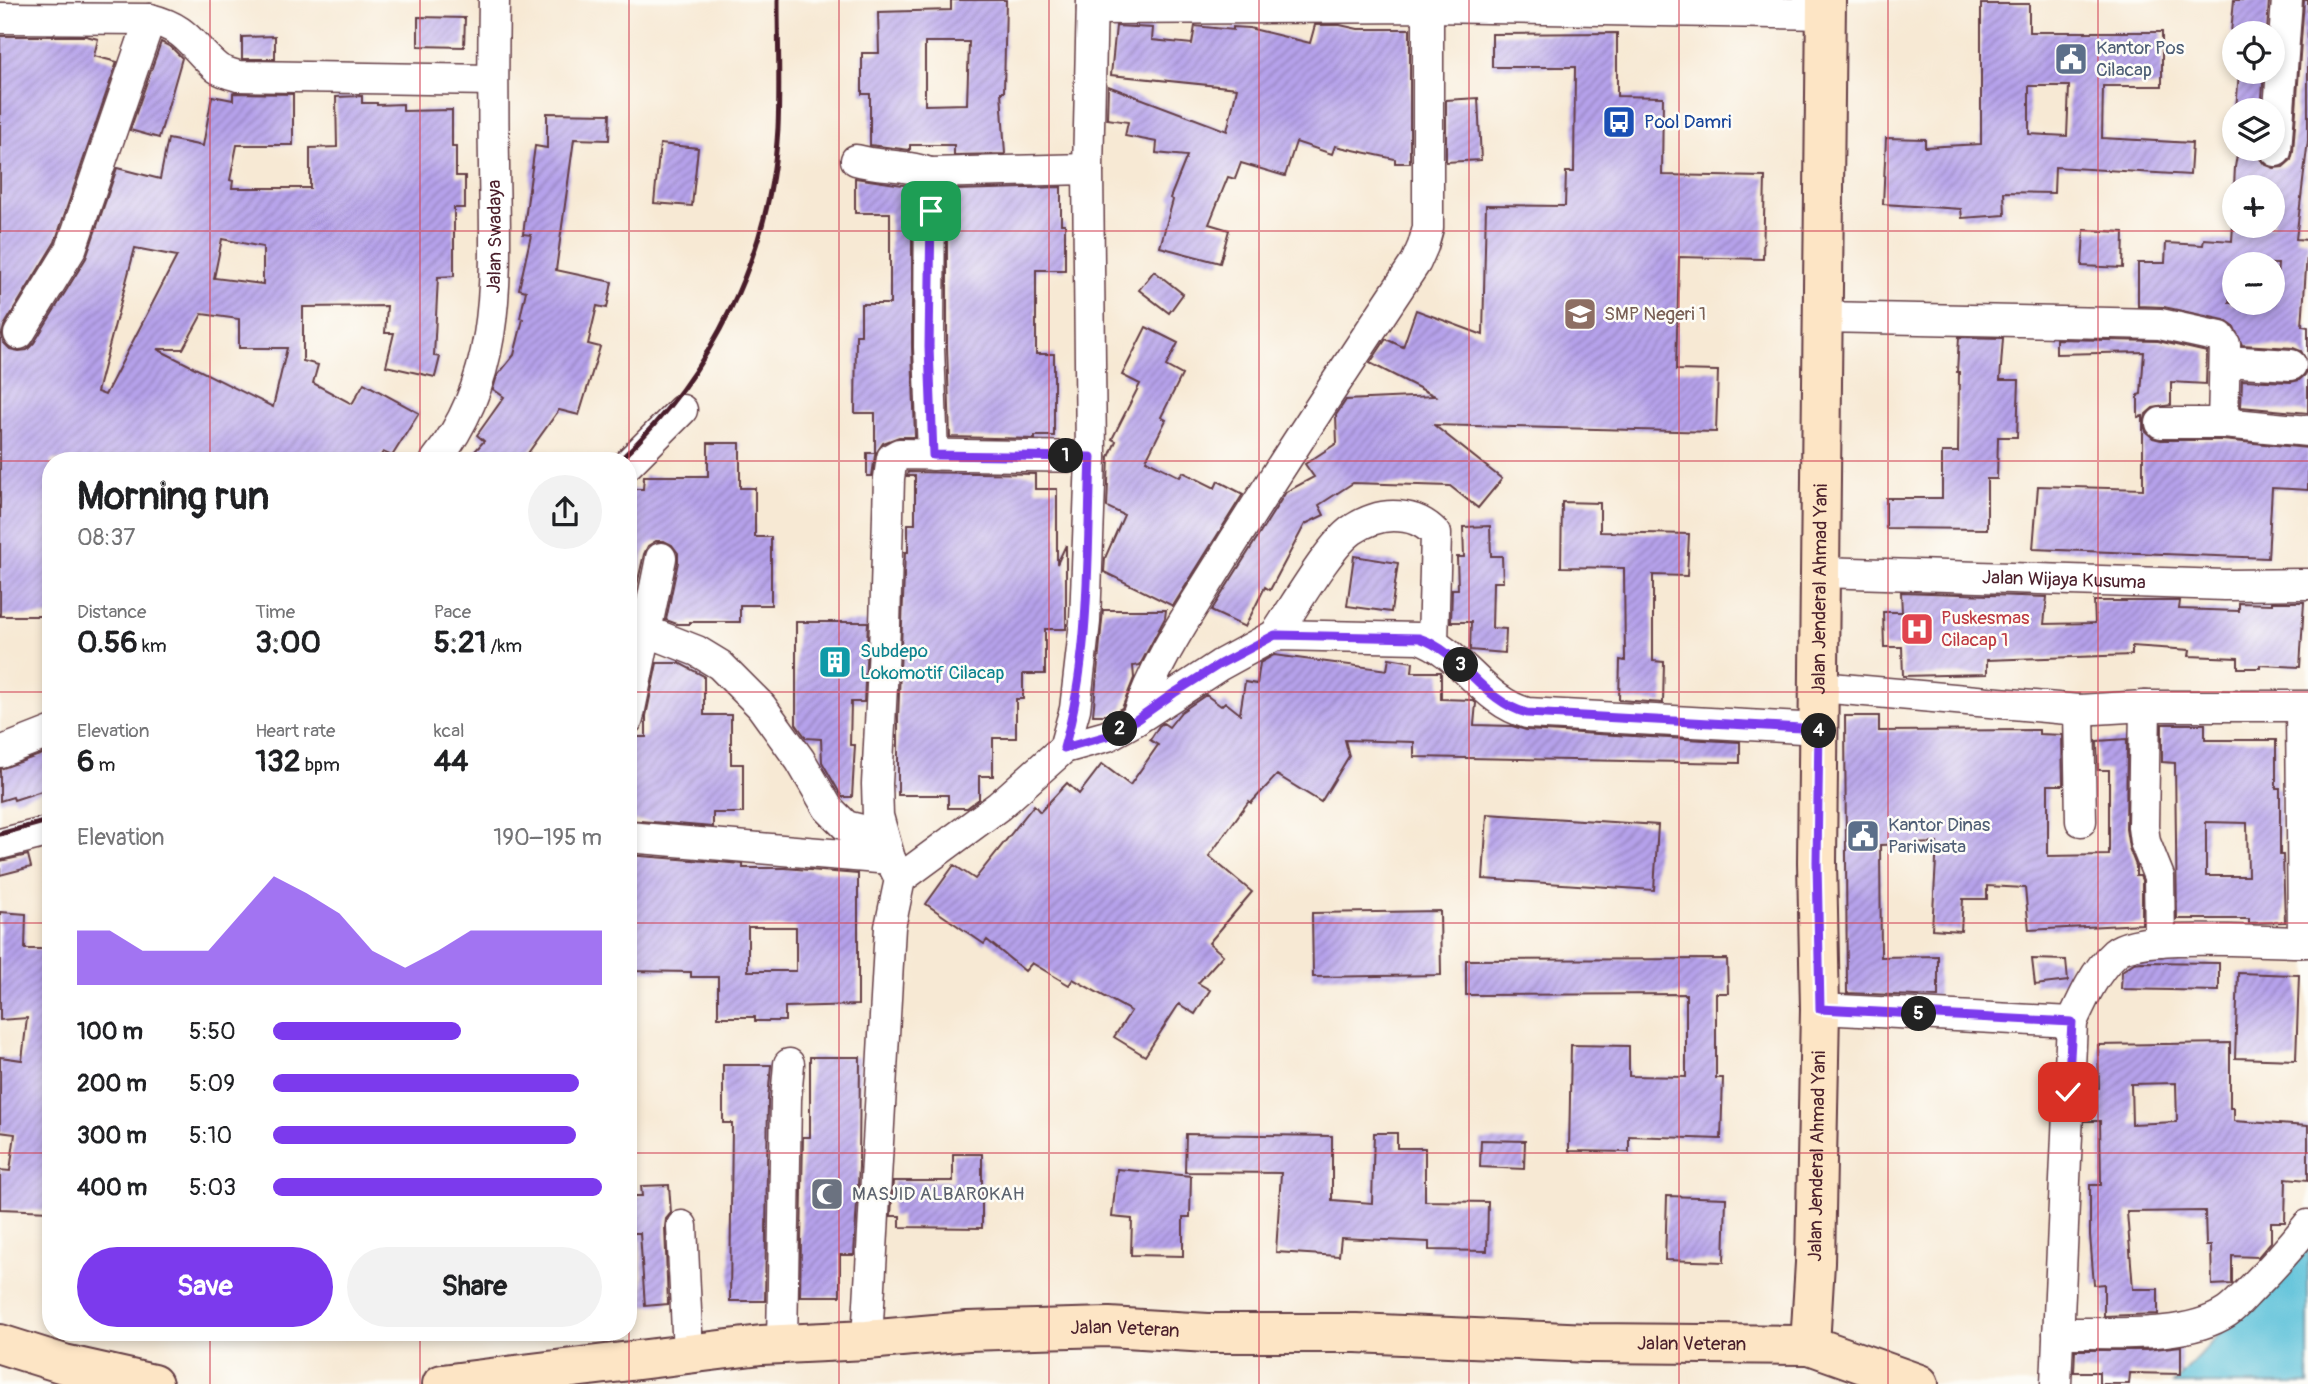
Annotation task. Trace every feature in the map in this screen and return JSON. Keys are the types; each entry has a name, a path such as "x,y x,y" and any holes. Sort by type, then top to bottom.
{"main road":[{"name":"Jalan Jenderal Ahmad Yani","path":"1810,1345 1815,1263 1820,1009 1817,862 1826,7"},
{"name":"Jalan Veteran","path":"442,1384 782,1344 968,1331 1109,1327 1208,1333 1356,1333 1589,1343 1810,1345 1919,1384"},
{"path":"0,1344 78,1376 153,1384"}],"street":[{"name":"Jalan Swadaya","path":"441,452 466,409 480,377 490,338 495,286 492,80 494,0"},
{"path":"2285,104 2296,46 2287,0"},
{"path":"1064,748 1075,709 1081,660 1091,457 1088,169 1092,4 1826,7"},
{"path":"1136,720 1146,688 1205,586 1283,462 1416,262 1423,246 1429,228 1428,7"},
{"path":"0,18 150,19 170,24 190,38 219,70 238,76 492,80"},
{"path":"19,334 71,249 150,19"},
{"path":"856,160 882,165 912,166 930,173 1088,169"},
{"path":"930,173 929,347 933,455"},
{"path":"1821,317 2160,324 2220,337 2225,344 2223,423"},
{"path":"2225,361 2291,365"},
{"path":"637,455 682,410"},
{"path":"2161,422 2223,423 2308,431"},
{"path":"867,1340 890,927 891,857 878,816 877,784 892,458 899,454 1091,457"},
{"path":"637,838 891,857 999,806 1064,748 1107,736 1220,664 1275,635 1330,554 1351,531 1384,516 1405,516 1426,523 1436,534 1433,642"},
{"path":"637,675 662,558"},
{"name":"Jalan Wijaya Kusuma","path":"1821,572 2225,585 2308,584"},
{"path":"646,631 697,651 720,665 761,706 800,761 828,808 846,826 891,857"},
{"path":"1275,635 1419,638 1433,642 1459,663 1483,688 1514,710 1527,713 1819,729"},
{"path":"1820,687 2079,710 2145,706 2304,707 2306,942 2160,941 2132,944 2114,954 2088,989 2072,1022 2056,1384"},
{"path":"2145,706 2144,827 2145,842 2159,877 2160,941"},
{"path":"2079,710 2081,821"},
{"path":"0,752 42,736"},
{"path":"0,844 42,833"},
{"path":"1820,1009 2072,1022"},
{"path":"782,1344 786,1099 789,1064"},
{"path":"2058,1333 2171,1330 2215,1319 2229,1311 2285,1255 2308,1225"},
{"path":"682,1226 688,1353"}],"water":[{"path":"2308,1239 2308,1384 2173,1384"}],"building":[{"path":"951,0 1006,0 1004,92 1001,92 1005,154 954,155 954,145 910,145 910,150 870,145 870,94 862,94 862,53 879,53 878,12 951,10","holes":["925,42 969,42 967,104 925,105"]},
{"path":"2234,0 2269,0 2268,21 2232,21"},
{"path":"2304,0 2308,0 2308,140 2296,239 2308,240 2302,326 2308,327 2308,363 2301,351 2293,348 2242,345 2234,327 2224,320 2164,307 2138,306 2138,263 2165,263 2166,243 2203,245 2204,239 2232,241 2232,238 2285,238 2285,175 2235,175 2235,167 2236,161 2263,161 2274,168 2283,167 2291,160"},
{"path":"1981,4 2029,4 2029,32 2162,32 2162,86 2103,86 2102,138 2192,143 2190,175 2055,167 2054,193 2004,192 2005,215 1962,218 1961,209 1883,204 1886,138 1925,139 1925,147 1981,144","holes":["2029,86 2069,86 2067,136 2029,134"]},
{"path":"418,17 465,18 464,47 418,46"},
{"path":"1315,25 1340,25 1358,29 1410,29 1410,163 1395,163 1395,159 1335,146 1332,154 1296,142 1285,176 1241,163 1235,179 1228,177 1209,224 1229,230 1220,263 1160,247 1173,200 1170,198 1187,156 1156,153 1157,142 1125,136 1128,122 1107,119 1108,86 1227,131 1237,88 1111,75 1116,26 1153,28 1152,40 1192,44 1195,26 1233,30 1233,27 1249,28 1310,43"},
{"path":"1617,33 1617,96 1663,97 1662,175 1765,177 1763,259 1679,257 1676,370 1718,371 1716,432 1434,425 1502,479 1478,508 1450,486 1353,483 1319,505 1324,515 1305,524 1270,590 1265,587 1245,627 1211,611 1286,492 1314,477 1305,464 1337,443 1336,415 1346,400 1435,396 1370,363 1386,339 1403,347 1416,310 1483,335 1486,205 1565,206 1566,172 1574,172 1575,67 1492,67 1492,34"},
{"path":"0,36 86,36 98,39 94,56 117,62 55,242 4,326 3,342 10,349 19,351 27,350 34,343 86,258 117,168 160,179 168,139 203,146 212,96 233,100 233,93 293,94 293,145 237,145 230,180 233,181 232,188 310,188 310,148 337,147 336,97 362,96 362,103 377,105 403,104 403,111 452,110 452,147 456,147 456,176 465,176 465,208 454,208 454,276 438,277 434,356 440,357 435,377 386,366 394,333 385,333 387,306 303,307 303,361 318,365 313,383 352,404 364,383 419,413 395,452 42,452 42,616 0,616","holes":["222,239 263,247 263,284 214,278","135,248 177,256 105,395 97,392","202,314 239,319 239,348 287,348 273,407 157,349 183,349"]},
{"path":"275,36 275,59 242,59 242,37"},
{"path":"161,42 182,58 159,138 130,130"},
{"path":"2238,84 2263,84 2262,98 2237,98"},
{"path":"1478,98 1481,160 1446,162 1446,100"},
{"path":"547,113 610,114 609,140 574,139 556,270 612,282 607,308 597,306 588,344 600,347 579,415 559,410 529,452 474,452 484,441 477,435 504,397 493,389 497,376 514,355 523,319 520,318 526,291 519,289 531,235 523,234 535,146 547,148"},
{"path":"660,144 698,148 692,206 654,203"},
{"path":"855,178 910,186 912,216 915,437 899,437 883,443 875,455 872,476 867,476 867,453 875,453 875,413 855,413 856,335 861,335 861,304 890,304 890,213 855,213"},
{"path":"1061,187 1061,224 1065,224 1065,270 1036,270 1036,354 1054,354 1054,436 1035,436 1035,439 950,437 947,216 954,216 954,190"},
{"path":"2084,230 2124,232 2123,268 2082,266"},
{"path":"1154,271 1183,294 1169,313 1139,290"},
{"path":"1146,327 1178,343 1166,366 1182,375 1161,417 1166,420 1146,460 1180,477 1183,472 1215,488 1218,481 1243,494 1173,606 1104,572 1105,558 1124,515 1107,507 1109,457 1116,441 1112,439 1140,384 1122,375"},
{"path":"1959,337 2003,338 2000,380 2019,380 2017,437 1998,437 1997,479 1987,479 1987,529 1886,528 1886,498 1942,498 1942,452 1958,452"},
{"path":"2056,339 2158,341 2207,352 2206,384 2171,382 2171,405 2153,408 2146,414 2146,432 2153,438 2222,440 2308,448 2308,490 2272,488 2268,558 2033,549 2038,486 2143,489 2143,416 2138,417 2138,395 2141,394 2144,352 2056,354"},
{"path":"2308,368 2308,413 2241,407 2242,380 2291,382 2299,380"},
{"path":"708,443 740,443 740,488 755,488 755,537 771,537 771,605 740,605 740,622 677,624 666,620 678,562 678,553 672,545 656,541 648,546 637,585 637,489 643,489 644,476 708,476"},
{"path":"908,472 1035,474 1035,489 1057,489 1057,564 1066,545 1066,629 1045,629 1045,674 1023,674 1023,699 1016,699 1016,738 993,738 993,776 979,776 979,799 967,808 948,808 948,795 898,795 898,718 905,552 908,552 908,524 915,524 915,476 907,476"},
{"path":"1562,502 1600,503 1600,532 1689,534 1687,576 1653,575 1653,661 1664,662 1663,703 1619,700 1620,660 1625,661 1624,568 1561,567"},
{"path":"1490,526 1491,556 1502,556 1503,582 1493,582 1492,628 1506,629 1505,653 1470,650 1471,622 1451,622 1452,589 1458,589 1457,557 1464,557 1463,527"},
{"path":"1354,556 1398,563 1391,612 1347,606"},
{"path":"1901,592 2047,597 2044,624 2095,623 2094,601 2180,601 2179,609 2239,611 2239,603 2304,602 2300,667 2260,665 2260,668 2238,668 2238,658 2189,656 2190,650 2132,646 2132,655 1987,660 1987,674 1903,676 1902,647 1884,647 1883,612 1902,612"},
{"path":"1103,610 1166,610 1165,618 1140,665 1133,666 1134,678 1122,708 1109,715 1093,715"},
{"name":"Subdepo Lokomotif Cilacap","path":"796,622 868,622 864,702 851,702 850,745 855,745 852,797 842,797 822,762 821,739 806,738 796,724"},
{"path":"1274,655 1387,670 1389,658 1413,662 1412,672 1441,672 1441,699 1472,700 1476,703 1474,725 1740,742 1740,763 1414,757 1414,742 1345,740 1349,756 1321,802 1277,775 1251,803 1249,801 1209,856 1252,892 1209,943 1223,955 1198,983 1210,990 1195,1014 1179,1004 1145,1056 1114,1037 1131,1011 1073,979 1069,985 1032,963 1025,971 987,940 984,944 926,904 954,865 975,879 1034,805 1040,812 1067,783 1079,794 1102,764 1130,785 1158,745 1150,740 1159,726 1163,723 1169,727 1181,712 1206,695 1221,706 1225,702 1240,714 1245,682 1257,684 1260,663"},
{"path":"657,663 679,663 704,676 704,715 731,715 731,764 743,764 743,813 713,813 713,827 637,821 637,737 646,737 646,716"},
{"path":"1845,716 1879,716 1879,731 2039,730 2039,734 2062,735 2063,785 2048,785 2048,856 2109,855 2109,770 2098,770 2097,741 2127,739 2126,829 2136,876 2140,876 2142,880 2142,924 2029,930 2025,888 1987,886 1987,899 1963,899 1961,931 1932,929 1937,843 1880,845 1881,957 1938,956 1938,997 1847,993"},
{"path":"2162,724 2205,724 2205,740 2276,740 2276,788 2280,788 2280,855 2283,855 2285,922 2177,919 2175,763 2162,762","holes":["2206,822 2247,823 2248,876 2206,876"]},
{"path":"42,754 42,791 14,800 13,797 0,801 0,769"},
{"path":"1487,814 1658,825 1654,890 1483,879"},
{"path":"28,855 31,867 0,875 0,861"},
{"path":"637,856 743,864 743,868 785,868 858,874 858,1005 785,1007 785,1021 755,1021 755,1017 718,1017 718,977 691,977 691,972 637,971","holes":["748,927 796,927 796,971 748,971"]},
{"path":"1440,911 1441,975 1313,977 1312,913"},
{"path":"0,912 26,914 25,949 42,949 42,1211 0,1209 0,1170 10,1171 15,1134 0,1132 0,1057 22,1060 27,1018 0,1020"},
{"path":"1727,959 1728,993 1716,993 1716,1078 1723,1078 1721,1139 1629,1136 1629,1152 1569,1151 1571,1045 1629,1046 1629,1076 1686,1077 1686,994 1466,995 1466,960"},
{"path":"2032,959 2066,960 2068,981 2035,985"},
{"path":"2134,963 2219,963 2219,991 2121,989 2122,971"},
{"path":"2238,973 2299,975 2296,1060 2235,1058"},
{"path":"2230,1043 2230,1108 2234,1108 2234,1121 2308,1126 2308,1180 2286,1178 2285,1222 2271,1222 2271,1242 2258,1257 2232,1256 2232,1284 2212,1285 2211,1246 2206,1246 2205,1211 2127,1212 2133,1289 2158,1289 2158,1314 2104,1316 2104,1284 2094,1285 2090,1185 2101,1185 2100,1121 2085,1121 2087,1088 2099,1088 2098,1045","holes":["2176,1083 2177,1122 2132,1124 2131,1084"]},
{"path":"810,1057 860,1057 859,1166 854,1255 840,1255 840,1296 800,1296 803,1137 810,1137"},
{"path":"723,1065 771,1065 768,1099 765,1301 730,1301 732,1123 723,1123"},
{"path":"1374,1133 1397,1133 1397,1148 1425,1148 1425,1201 1488,1202 1487,1251 1429,1250 1429,1242 1341,1238 1339,1256 1276,1252 1281,1173 1185,1172 1186,1134 1332,1136 1332,1200 1372,1203"},
{"path":"1481,1140 1525,1141 1524,1169 1480,1167"},
{"path":"953,1154 982,1154 982,1228 900,1227 900,1216 891,1216 893,1181 953,1181"},
{"path":"1117,1169 1191,1176 1190,1217 1183,1217 1183,1256 1131,1255 1132,1219 1112,1217"},
{"path":"669,1185 671,1213 666,1219 665,1227 668,1304 645,1306 640,1233 637,1233 637,1196 642,1196 641,1186"},
{"path":"1667,1196 1726,1198 1724,1262 1665,1260"},
{"path":"2181,1346 2181,1374 2130,1373 2129,1384 2099,1384 2099,1372 2074,1372 2075,1350 2146,1350"}],"railway":[{"path":"628,452 682,390 708,350 749,266 773,175 779,112 778,0"},
{"path":"0,834 42,822"}],"place":[{"name":"Kantor Pos Cilacap","path":"2071,59"},
{"name":"Pool Damri","path":"1619,122"},
{"name":"SMP Negeri 1","path":"1580,314"},
{"name":"Puskesmas Cilacap 1","path":"1917,629"},
{"name":"Subdepo Lokomotif Cilacap","path":"835,662"},
{"name":"Kantor Dinas Pariwisata","path":"1863,836"},
{"name":"MASJID ALBAROKAH","path":"827,1194"}],"route":[{"path":"931,211 929,347 933,455 1091,457 1085,622 1075,709 1064,748 1107,736 1220,664 1275,635 1419,638 1433,642 1459,663 1483,688 1514,710 1527,713 1819,729 1817,862 1820,1009 2072,1022 2068,1092"}]}
